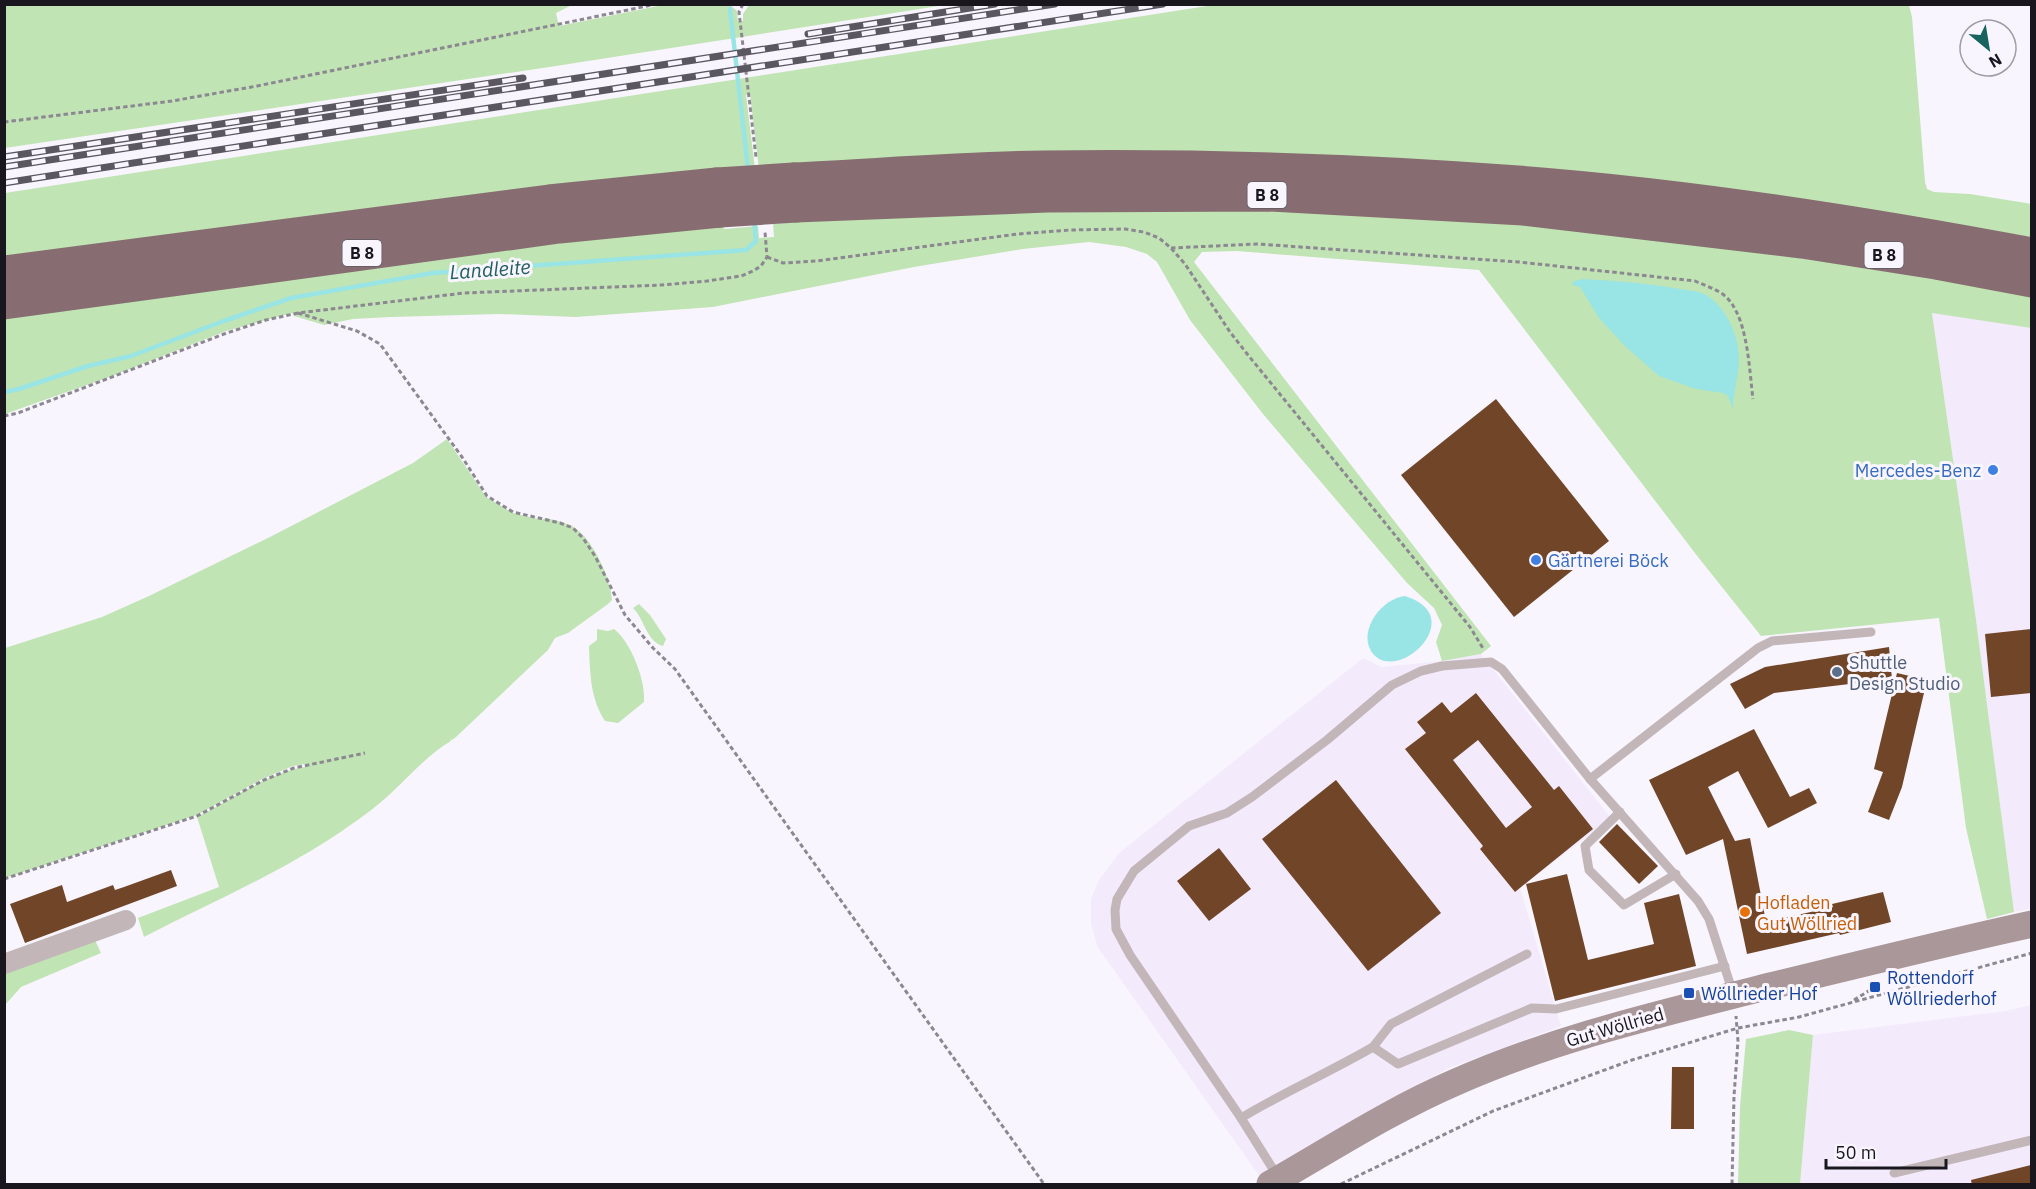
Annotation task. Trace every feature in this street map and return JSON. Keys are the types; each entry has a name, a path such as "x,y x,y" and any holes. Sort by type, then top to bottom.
{"highway":[{"name":"B 8","path":"4,272 549,201 718,198 1041,167 1271,168 1521,182 1678,199 1819,218 1948,238 2031,254"},
{"name":"B 8","path":"795,192 1270,195 1523,208 1802,242 2031,281"},
{"name":"B 8","path":"4,303 559,227 718,198"}],"street":[{"path":"4,964 126,920"},
{"name":"Gut Wöllried","path":"1275,1182 1405,1106 1502,1062 1600,1030 2031,924"}],"lane":[{"path":"1590,779 1758,648 1772,641 1871,632"},
{"path":"1275,1182 1241,1118 1130,955 1116,929 1117,899 1134,871 1189,826 1227,813 1252,797 1327,740 1392,685 1421,672 1442,666 1491,662 1502,669 1590,779 1698,901 1709,919 1734,996"},
{"path":"1620,812 1585,846 1588,870 1624,905 1676,874"},
{"path":"1241,1118 1274,1097 1329,1072 1373,1047 1391,1024 1527,954"},
{"name":"Gut Wöllried","path":"1373,1047 1398,1064 1532,1008 1557,1009 1725,966"},
{"path":"1893,1173 2031,1140"}],"path":[{"path":"4,122 172,101 257,86 657,4"},
{"path":"742,5 739,12 757,167"},
{"path":"4,416 136,369 224,334 266,320 298,313 474,292 662,285 707,281 753,272 767,257 765,226"},
{"path":"767,257 783,262 817,261 1018,234 1070,230 1125,229 1144,232 1159,238 1185,264 1236,340 1470,627 1491,662"},
{"path":"1171,248 1257,244 1519,262 1695,281 1722,293 1733,304 1743,327 1753,399"},
{"path":"298,313 357,331 380,344 462,457 487,496 513,512 573,528 583,538 595,556 625,615 653,648 675,669 1044,1185"},
{"path":"4,879 197,816 264,780 294,768 366,753"},
{"path":"1341,1185 1493,1111 1632,1060 1738,1028 1799,1017 2031,952"},
{"path":"1849,1003 1875,987"},
{"path":"1732,1185 1738,1028 1734,996"}],"shaded area":[{"name":"Mercedes-Benz","path":"1932,312 2031,328 2032,908 2014,912 1975,612"},
{"path":"1481,654 1611,818 1520,888 1561,1026 1447,1069 1260,1177 1097,946 1091,923 1091,899 1099,880 1119,853 1363,658 1382,667 1442,661"},
{"path":"2031,1005 2031,1184 1800,1184 1813,1035 2006,1011"}],"green space":[{"path":"5,4 572,5 556,13 559,26 663,5 730,5 737,11 738,22 743,21 743,14 749,5 945,5 556,66 5,148"},
{"path":"1220,4 1909,5 1912,17 1927,189 1934,192 1970,194 2032,204 2031,237 1914,218 759,169 750,94 746,95 755,169 5,264 5,193"},
{"path":"1176,204 1601,227 2031,288 2031,328 1932,313 1975,612 2014,912 1987,919 1966,828 1939,618 1761,636 1479,270 1236,251 1202,252 1194,262 1491,646 1481,654 1442,661 1436,642 1442,625 1434,608 1407,583 1263,414 1190,320 1157,262 1147,254 1126,247 1089,242 1023,249 914,267 713,307 576,317 499,314 391,317 353,319 324,325 294,316 292,313 226,331 112,376 5,414 4,314 242,280 723,224 724,229 758,226 759,238 774,237 773,224 796,222"},
{"path":"447,439 486,497 513,513 542,520 545,518 559,521 579,531 587,539 599,559 608,581 612,600 568,633 555,638 548,650 456,737 450,739 451,741 426,759 384,800 342,831 244,887 144,937 138,918 219,887 197,817 263,781 305,767 305,764 293,766 262,779 197,815 5,878 5,648 102,617 149,596 413,463"},
{"path":"639,604 650,615 666,639 663,646 649,635 633,608"},
{"path":"597,629 608,631 614,629 620,635 636,662 643,684 644,702 618,723 605,721 596,703 589,646 597,640"},
{"path":"94,938 101,953 21,987 5,1005 4,970"},
{"path":"1789,1030 1813,1035 1800,1184 1738,1184 1740,1106 1746,1039"}],"water":[{"path":"1583,279 1631,282 1700,292 1717,304 1729,321 1738,350 1739,365 1733,409 1728,396 1723,393 1696,389 1659,376 1625,346 1599,318 1580,287 1572,285 1574,281"},
{"path":"1405,596 1424,606 1431,619 1430,632 1422,645 1410,655 1395,661 1382,660 1371,651 1368,642 1370,624 1381,608"}],"building":[{"path":"1496,399 1609,541 1514,617 1401,475"},
{"path":"2031,629 2031,693 1991,697 1985,634"},
{"path":"1889,647 1892,679 1774,693 1745,709 1730,684 1765,667"},
{"path":"1897,673 1927,680 1902,787 1889,820 1868,812 1883,772 1874,769"},
{"path":"1476,693 1554,790 1559,786 1593,829 1515,892 1480,849 1483,846 1405,749 1426,733 1417,722 1442,702 1451,713","holes":["1478,740 1532,807 1506,828 1453,760"]},
{"path":"1754,729 1790,797 1809,788 1817,803 1768,828 1738,771 1708,787 1735,841 1750,838 1766,922 1833,907 1832,904 1883,892 1891,922 1747,954 1723,839 1686,855 1649,780"},
{"path":"1336,780 1441,913 1368,971 1262,839"},
{"path":"1617,824 1658,866 1639,884 1599,842"},
{"path":"1219,848 1251,889 1209,921 1177,881"},
{"path":"171,870 177,886 25,943 10,904 62,885 67,902 113,885 115,890"},
{"path":"1567,874 1588,960 1654,944 1644,903 1679,894 1696,966 1555,1001 1526,884"},
{"path":"1672,1067 1694,1067 1694,1129 1671,1129"},
{"path":"2031,1165 2031,1185 1972,1185 1971,1180"}],"waterway":[{"name":"Landleite","path":"730,9 748,169"},
{"name":"Landleite","path":"4,392 88,366 131,356 291,298 433,273 746,250 756,241 754,219"}],"railway":[{"path":"808,34 995,4"},
{"path":"4,167 1055,4"},
{"path":"4,183 1163,4"},
{"path":"4,157 523,78"}],"place":[{"name":"Mercedes-Benz","path":"1993,470"},
{"name":"Gärtnerei Böck","path":"1536,560"},
{"name":"Shuttle Design Studio","path":"1837,672"},
{"name":"Hofladen Gut Wöllried","path":"1745,912"},
{"name":"Rottendorf Wöllriederhof","path":"1875,987"},
{"name":"Wöllrieder Hof","path":"1689,993"}]}
